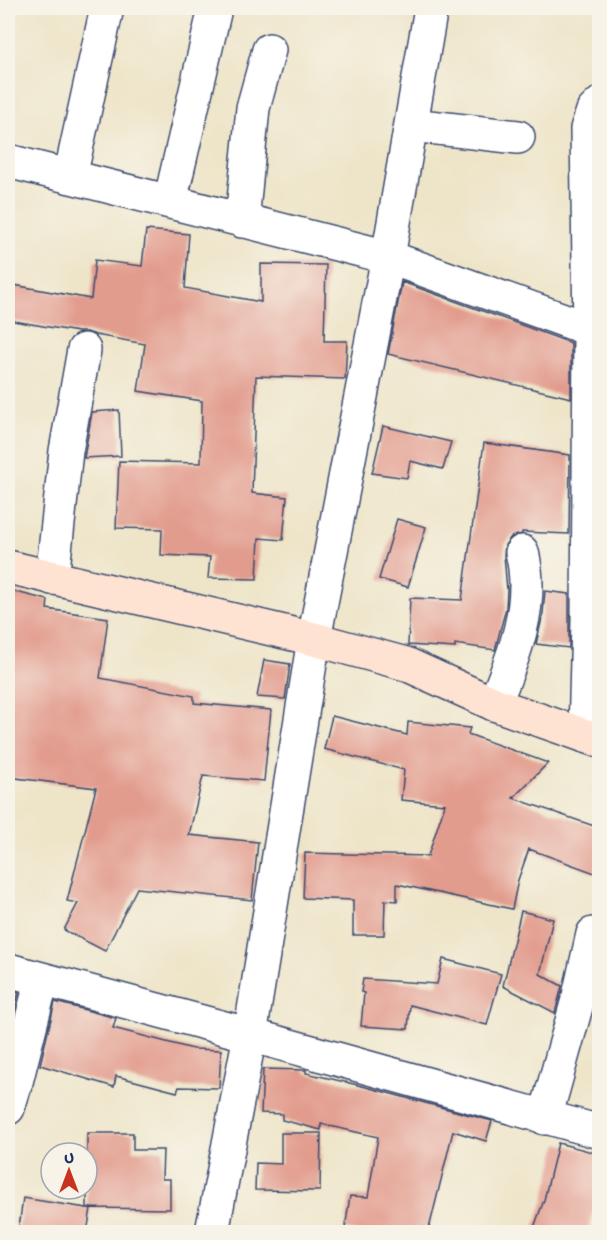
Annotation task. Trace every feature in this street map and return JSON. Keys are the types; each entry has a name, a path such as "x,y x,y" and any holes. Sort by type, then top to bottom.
{"main road":[{"path":"8,567 314,639 406,664 494,704 592,739"}],"street":[{"path":"70,177 107,8"},
{"path":"212,1233 250,1035 314,639 388,257 431,8"},
{"path":"170,202 214,13"},
{"path":"242,220 253,108 268,50"},
{"path":"592,739 588,620 595,332 594,200 587,129 593,111 600,104"},
{"path":"411,125 518,137"},
{"path":"8,161 388,257 595,332"},
{"path":"52,578 66,451 84,350"},
{"path":"494,704 513,661 521,629 526,585 526,567 522,552"},
{"path":"545,1118 579,996 593,934"},
{"path":"8,970 600,1132"},
{"path":"8,1107 42,979"}],"building":[{"path":"146,230 189,234 185,288 261,302 261,264 326,265 324,341 347,341 345,379 256,376 252,493 287,497 283,540 259,538 257,579 208,578 210,557 161,555 162,529 116,528 119,461 201,463 202,401 138,391 145,344 87,332 8,320 8,284 91,299 95,260 142,266"},
{"path":"402,282 571,343 571,398 388,354"},
{"path":"119,410 121,456 84,458 92,412"},
{"path":"383,426 451,442 443,469 410,461 407,478 372,473"},
{"path":"484,443 570,455 569,534 522,532 522,534 511,537 505,545 506,608 495,650 455,644 455,648 408,645 410,598 462,600"},
{"path":"397,519 426,527 408,587 379,579"},
{"path":"8,590 48,600 47,609 108,618 100,678 194,696 194,703 271,710 264,781 203,776 189,835 258,842 252,900 137,888 105,951 64,930 78,903 67,901 96,788 8,777"},
{"path":"545,591 569,594 569,648 536,644 543,614"},
{"path":"264,660 290,664 285,699 257,697"},
{"path":"332,716 407,735 408,722 470,728 468,734 548,763 513,798 600,828 600,875 529,849 518,880 512,909 397,884 397,901 385,900 384,935 353,935 353,900 303,898 305,853 428,856 445,804 401,800 404,770 324,749"},
{"path":"521,911 553,919 540,974 562,986 555,1013 503,986"},
{"path":"443,959 501,974 487,1025 410,1005 408,1029 361,1026 363,979 437,984"},
{"path":"8,989 19,992 8,1039"},
{"path":"55,1002 116,1018 113,1028 193,1049 221,1050 219,1088 179,1087 177,1092 116,1076 114,1087 40,1065"},
{"path":"263,1069 306,1070 306,1073 492,1121 486,1141 453,1131 428,1233 364,1233 345,1229 350,1196 368,1197 378,1137 321,1124 321,1130 282,1120 282,1114 261,1113"},
{"path":"87,1133 133,1133 133,1150 163,1150 162,1179 170,1179 170,1209 91,1208 87,1233 18,1233 23,1198 87,1208 87,1201 99,1201 99,1141 87,1141"},
{"path":"281,1133 321,1133 320,1191 255,1190 256,1163 281,1164"},
{"path":"558,1143 600,1154 600,1187 588,1233 532,1233 544,1200"}]}
